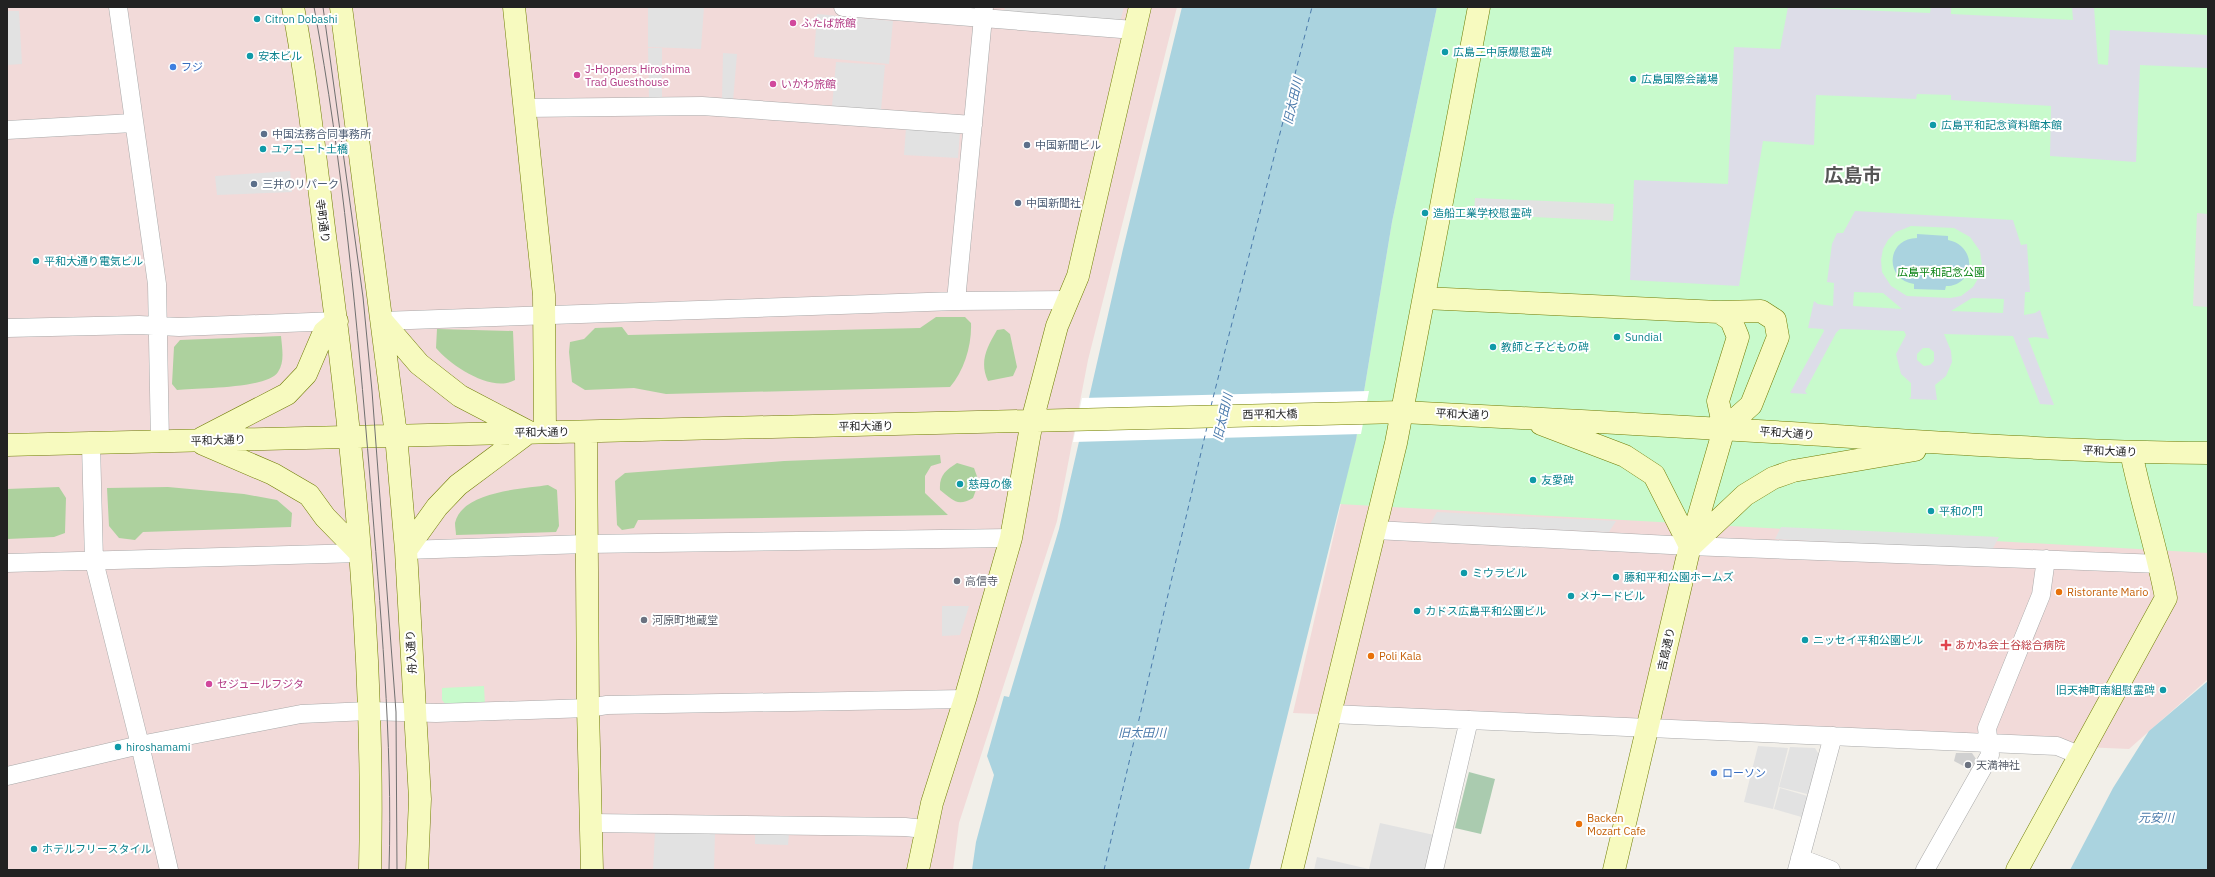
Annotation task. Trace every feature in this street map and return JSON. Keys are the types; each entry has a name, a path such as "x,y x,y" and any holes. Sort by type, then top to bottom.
{"street":[{"path":"118,7 133,123 157,284 160,443"},
{"name":"寺町通り","path":"293,7 337,321 350,436"},
{"path":"341,7 396,435"},
{"path":"514,7 544,296 537,432"},
{"path":"843,7 984,13 1134,30"},
{"path":"918,870 925,829 965,698 1011,538 1032,421 1057,326 1078,276 1140,7"},
{"path":"1292,870 1375,530 1402,412 1479,7"},
{"path":"956,301 984,13"},
{"path":"524,108 702,106 973,125"},
{"path":"7,130 133,123"},
{"path":"1424,298 1719,312 1760,311 1775,320 1778,337 1751,405 1724,429 1718,402 1738,337 1731,320 1719,312"},
{"path":"382,321 956,301 1068,300"},
{"path":"7,328 257,325 337,321"},
{"path":"196,441 287,394 306,374 324,332 337,321"},
{"path":"382,321 419,364 460,396 537,432"},
{"name":"平和大通り","path":"1365,412 1519,416 1950,443 2132,452 2208,453"},
{"name":"西平和大橋","path":"1078,419 1365,412"},
{"path":"1519,416 1625,456 1654,476 1690,546"},
{"name":"平和大通り","path":"7,445 160,443 350,436 586,432 1078,419"},
{"name":"吉島通り","path":"1614,870 1690,546 1724,429"},
{"path":"406,550 437,507 458,485 537,432"},
{"path":"586,432 588,708 592,870"},
{"name":"舟入通り","path":"396,435 406,550 420,799 417,870"},
{"path":"350,436 360,553 372,797 370,870"},
{"path":"196,441 273,474 309,495 325,517 360,553"},
{"path":"1690,546 1745,495 1773,478 1793,471 1950,443"},
{"path":"91,444 94,561 140,745 168,870"},
{"path":"2017,870 2078,755 2166,598 2160,564 2138,485 2132,452"},
{"path":"1375,530 1690,546 2160,564"},
{"path":"406,550 586,544 1011,538"},
{"path":"7,563 360,553"},
{"path":"1926,870 1990,755 1987,728 2041,595 2046,559"},
{"path":"7,776 140,745 300,714 368,711 436,713 588,708 607,705 965,698"},
{"path":"1330,714 2057,746 2078,755"},
{"path":"1434,870 1469,720"},
{"path":"1831,870 1798,864 1833,736"},
{"path":"592,823 905,827 925,829"}],"shaded area":[{"path":"7,7 1177,7 1088,360 1057,521 959,823 953,870 7,870"},
{"path":"648,7 704,7 701,49 648,47"},
{"path":"1005,7 1124,7 1120,22 1004,13"},
{"path":"1788,7 1930,13 1931,7 1951,7 1951,14 2073,20 2072,7 2094,7 2098,64 2108,65 2110,30 2208,35 2208,68 2140,65 2136,162 2050,156 2051,106 1951,100 1951,95 1917,94 1916,99 1816,95 1814,145 1763,141 1739,286 1630,280 1634,180 1728,184 1734,47 1780,49"},
{"path":"7,11 19,11 22,64 7,65"},
{"path":"817,14 893,21 889,64 814,57"},
{"path":"648,48 662,48 662,100 649,100"},
{"path":"723,53 737,54 733,101 722,100"},
{"path":"836,62 885,65 881,110 832,106"},
{"path":"906,128 960,131 958,158 904,155"},
{"name":"三井のリパーク","path":"290,171 292,192 217,195 215,176"},
{"path":"1475,198 1614,204 1613,221 1474,214"},
{"path":"1855,211 2013,220 2021,245 2027,244 2030,292 2025,292 2024,315 2035,313 2040,310 2049,339 2035,337 2028,338 2054,405 2040,404 2013,336 1944,334 1951,351 1952,362 1946,376 1935,385 1937,400 1909,399 1911,397 1911,383 1901,374 1896,354 1906,335 1904,331 1840,329 1836,333 1805,391 1807,394 1790,393 1824,331 1823,329 1808,328 1814,301 1818,304 1833,306 1834,283 1827,282 1832,244 1837,233 1843,233","holes":["1911,226 1954,228 1970,237 1980,251 1982,266 1979,277 1973,287 1961,296 1950,298 1907,296 1891,286 1882,272 1881,260 1883,249 1888,240 1896,232","1854,292 1883,293 1902,309 1853,306","1972,298 2004,299 2003,313 1951,311","1923,348 1929,348 1934,352 1934,361 1930,365 1924,366 1917,360 1917,354"]},
{"path":"2197,213 2208,214 2208,307 2193,306"},
{"path":"1362,412 2208,448 2208,679 2129,749 1293,713"},
{"path":"1437,512 1616,521 1609,532 1430,524"},
{"path":"1781,527 1999,537 1992,550 1775,539"},
{"path":"942,606 969,606 960,635 942,636"},
{"path":"1758,746 1788,748 1773,809 1744,802"},
{"path":"1790,747 1815,748 1821,758 1811,795 1779,787"},
{"name":"天満神社","path":"1956,753 1972,753 1976,759 1971,770 1954,761"},
{"path":"1780,788 1811,797 1805,818 1774,809"},
{"path":"1380,823 1434,835 1426,870 1314,870 1317,857 1369,869"},
{"path":"655,831 715,832 714,870 653,870"},
{"path":"755,831 789,833 788,845 755,844"}],"green space":[{"name":"広島平和記念公園","path":"1437,7 2208,7 2208,553 1339,504 1356,440 1392,222"},
{"path":"936,317 965,317 971,323 970,340 966,357 955,381 950,387 666,394 634,388 585,390 572,382 569,352 570,342 584,339 595,328 622,327 628,335 920,328"},
{"path":"437,329 513,331 515,380 506,383 495,383 472,376 451,362 436,348"},
{"path":"1004,329 1010,334 1017,367 1013,376 988,381 984,367 985,355 997,330"},
{"path":"281,336 282,364 278,372 271,378 247,385 215,388 177,390 172,384 174,347 180,340"},
{"path":"940,455 941,463 931,466 925,476 925,493 948,515 638,520 634,528 622,530 617,525 615,481 625,473 784,461"},
{"path":"957,463 974,468 979,482 973,498 968,501 955,501 940,490 942,477"},
{"path":"548,485 557,490 559,526 556,532 456,535 455,523 460,512 469,504 481,498 509,490"},
{"path":"59,487 66,498 65,533 54,537 7,539 7,489"},
{"path":"168,487 244,494 277,500 292,513 291,527 143,532 135,540 119,538 109,526 107,488"},
{"path":"484,686 485,705 447,706 442,700 442,688"},
{"path":"1469,772 1495,779 1481,834 1455,828"}],"water":[{"name":"旧太田川","path":"1182,7 1437,7 1392,222 1356,440 1249,870 972,870 976,842 994,775 987,756 1004,696 1009,697 1059,529 1123,249"},
{"path":"1917,234 1948,236 1948,240 1958,244 1964,250 1968,257 1969,265 1963,280 1956,284 1946,286 1945,290 1914,289 1914,284 1904,281 1897,275 1893,260 1895,252 1899,245 1907,240 1917,238"},
{"name":"元安川","path":"2208,681 2208,870 2070,870 2113,788 2149,731"}],"pier":[{"path":"1369,391 1361,434 1073,442 1082,398"}],"ferry route":[{"path":"1211,406 1312,7"},
{"path":"1104,870 1207,427"}],"tram line":[{"path":"314,7 341,183 365,419 385,674 389,772 389,870"},
{"path":"323,7 363,297 372,391 396,712 397,870"}],"place":[{"name":"Citron Dobashi","path":"257,19"},
{"name":"ふたば旅館","path":"793,23"},
{"name":"広島二中原爆慰霊碑","path":"1445,52"},
{"name":"安本ビル","path":"250,56"},
{"name":"フジ","path":"173,67"},
{"name":"J-Hoppers Hiroshima Trad Guesthouse","path":"577,75"},
{"name":"広島国際会議場","path":"1633,79"},
{"name":"いかわ旅館","path":"773,84"},
{"name":"広島平和記念資料館本館","path":"1933,125"},
{"name":"中国法務合同事務所","path":"264,134"},
{"name":"中国新聞ビル","path":"1027,145"},
{"name":"ユアコート土橋","path":"263,149"},
{"name":"三井のリパーク","path":"254,184"},
{"name":"中国新聞社","path":"1018,203"},
{"name":"造船工業学校慰霊碑","path":"1425,213"},
{"name":"平和大通り電気ビル","path":"36,261"},
{"name":"Sundial","path":"1617,337"},
{"name":"教師と子どもの碑","path":"1493,347"},
{"name":"友愛碑","path":"1533,480"},
{"name":"慈母の像","path":"960,484"},
{"name":"平和の門","path":"1931,511"},
{"name":"ミウラビル","path":"1464,573"},
{"name":"藤和平和公園ホームズ","path":"1616,577"},
{"name":"高信寺","path":"957,581"},
{"name":"Ristorante Mario","path":"2059,592"},
{"name":"メナードビル","path":"1571,596"},
{"name":"カドス広島平和公園ビル","path":"1417,611"},
{"name":"河原町地蔵堂","path":"644,620"},
{"name":"ニッセイ平和公園ビル","path":"1805,640"},
{"name":"あかね会土谷総合病院","path":"1946,645"},
{"name":"Poli Kala","path":"1371,656"},
{"name":"セジュールフジタ","path":"209,684"},
{"name":"旧天神町南組慰霊碑","path":"2163,690"},
{"name":"hiroshamami","path":"118,747"},
{"name":"天満神社","path":"1968,765"},
{"name":"ローソン","path":"1714,773"},
{"name":"Backen Mozart Cafe","path":"1579,824"},
{"name":"ホテルフリースタイル","path":"34,849"}],"district":[{"name":"広島市","path":"1853,175"}]}
